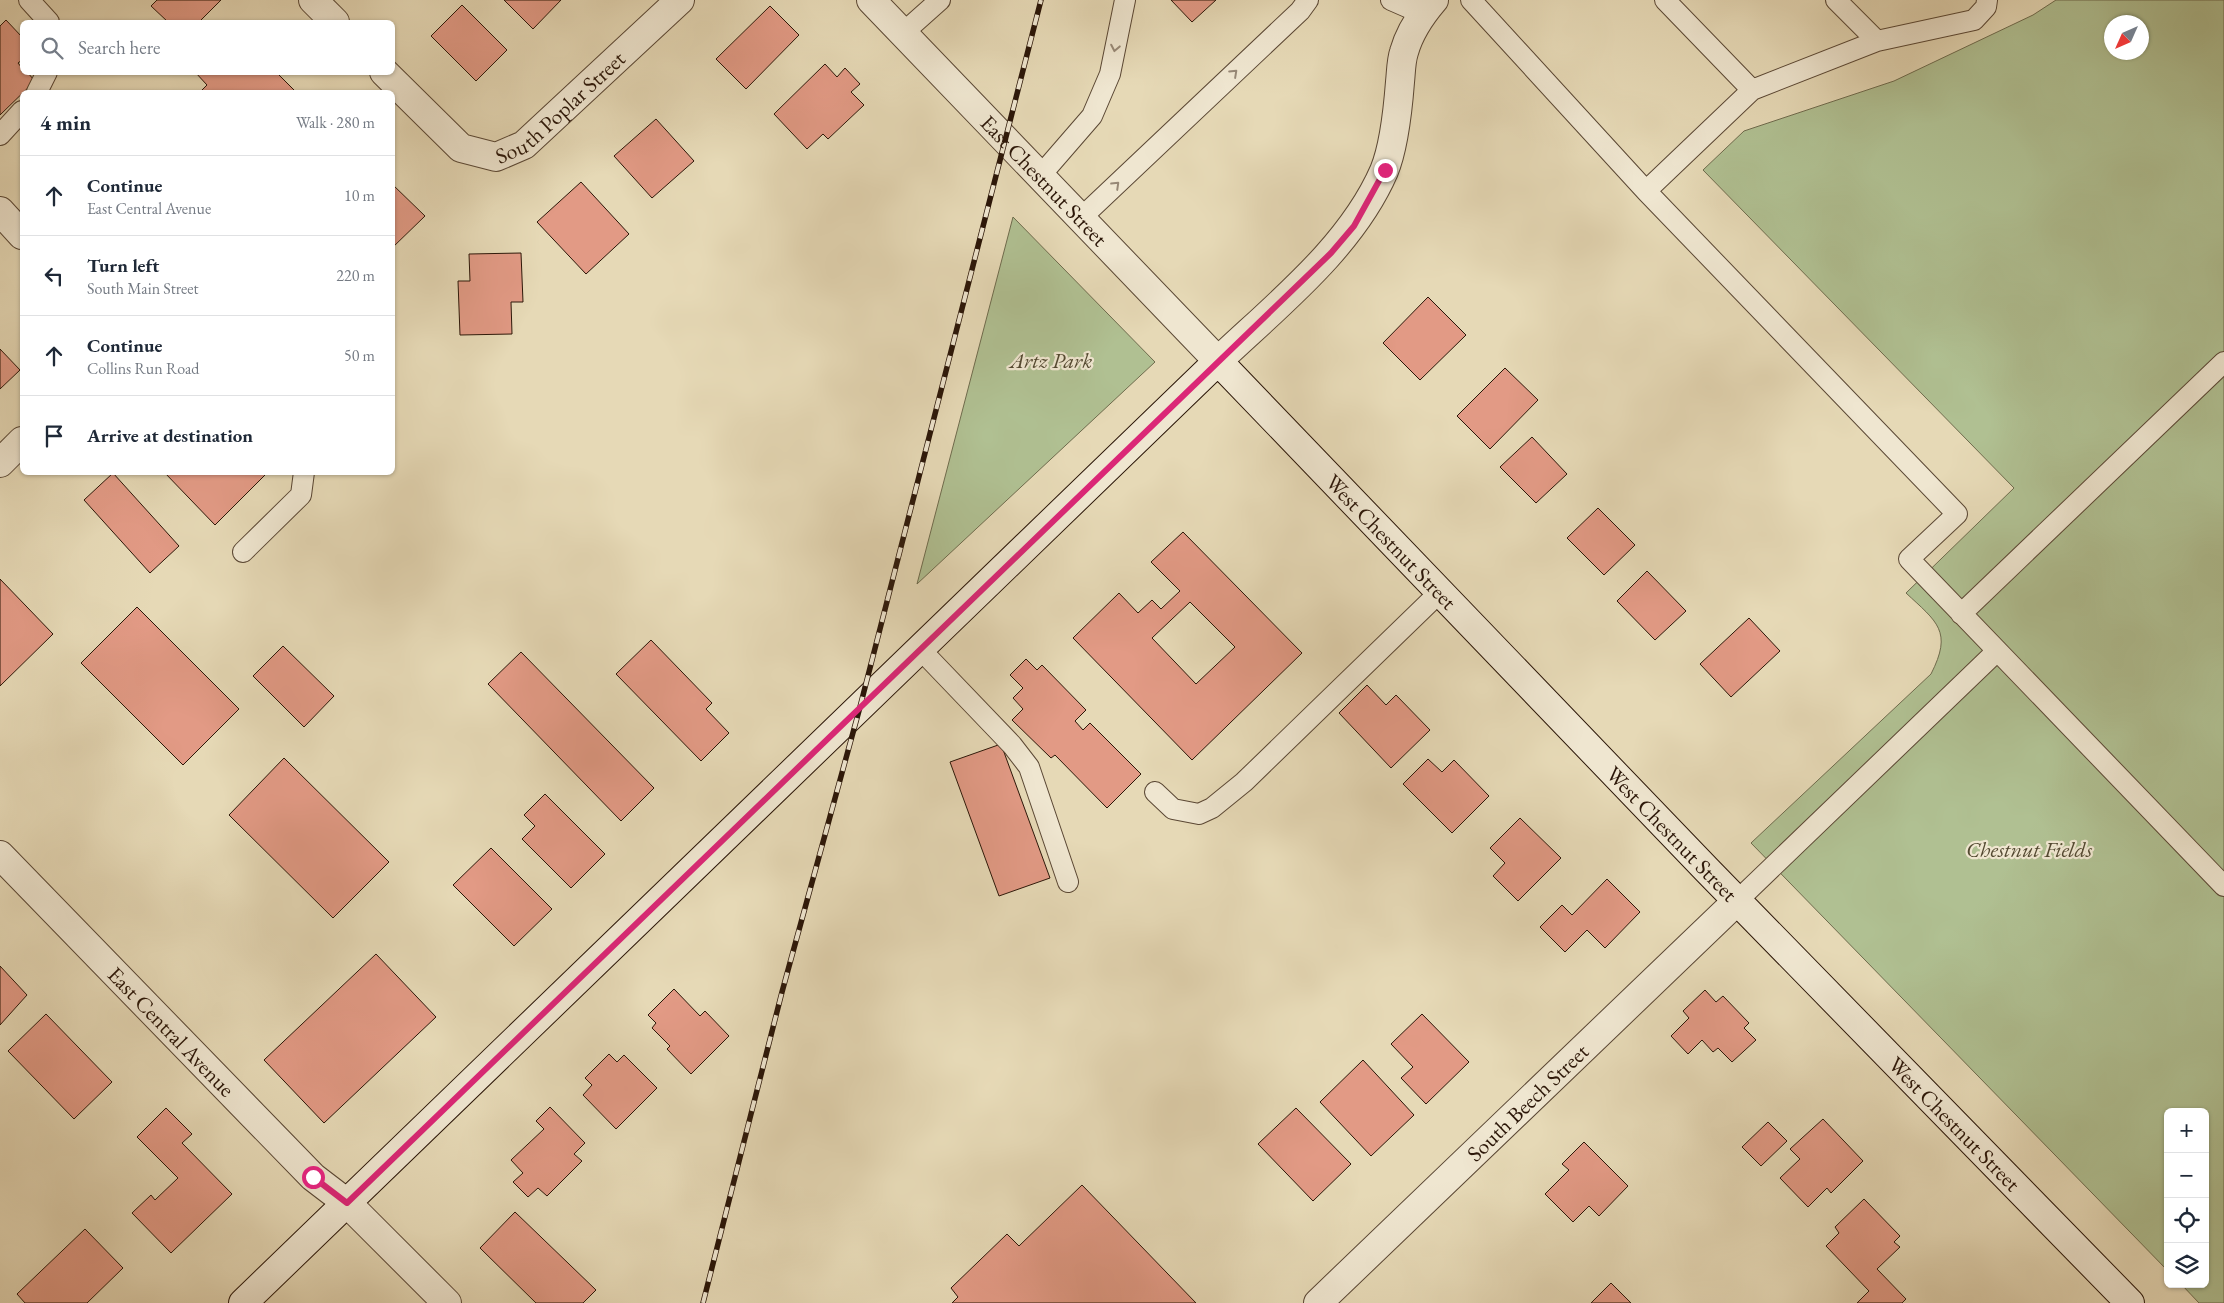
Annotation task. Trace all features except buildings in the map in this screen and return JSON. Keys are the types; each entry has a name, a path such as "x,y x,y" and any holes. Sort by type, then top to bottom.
{"main road":[{"path":"313,0 333,20"},
{"name":"South Poplar Street","path":"389,83 461,148 496,157 524,145 680,0"},
{"name":"East Chestnut Street","path":"871,0 1218,361"},
{"path":"243,1303 1331,253 1354,226 1385,170 1397,117 1404,52 1429,7"},
{"path":"0,211 20,232"},
{"name":"West Chestnut Street","path":"1218,361 1737,901 2130,1303"},
{"path":"0,463 20,443"},
{"name":"East Central Avenue","path":"0,855 313,1177 347,1203 447,1303"},
{"name":"South Beech Street","path":"1318,1303 1737,901"}],"lane":[{"path":"29,0 47,20"},
{"path":"903,33 940,0"},
{"path":"1040,176 1092,116 1110,74 1125,0"},
{"path":"1081,218 1293,17 1308,0"},
{"path":"1391,0 1429,7"},
{"path":"1471,0 1646,191 1957,514 1909,559 2224,886"},
{"path":"1664,0 1752,90"},
{"path":"1836,0 1877,41"},
{"path":"1646,191 1752,90 1877,41 1974,20 1986,7 1987,0"},
{"path":"38,90 46,75"},
{"path":"0,136 20,113"},
{"path":"1961,614 2224,362"},
{"path":"243,552 301,495 304,475"},
{"path":"1154,792 1173,809 1199,814 1212,808 1244,782 1440,592"},
{"path":"920,649 1012,745 1029,767 1068,882"},
{"path":"1737,901 1997,651"}],"green space":[{"name":"Chestnut Fields","path":"2056,0 2224,0 2224,1303 2199,1303 2185,1288 2209,1288 2209,1108 2164,1108 2164,1267 1751,843 1931,674 1938,659 1941,637 1933,620 1906,593 2014,488 1703,170 1744,131 1894,81 2033,15"},
{"name":"Artz Park","path":"1013,217 1155,362 917,584"}],"railway":[{"path":"703,1303 782,992 860,707 1041,0"}],"route":[{"path":"313,1177 347,1203 1331,253 1354,226 1385,170"}]}
